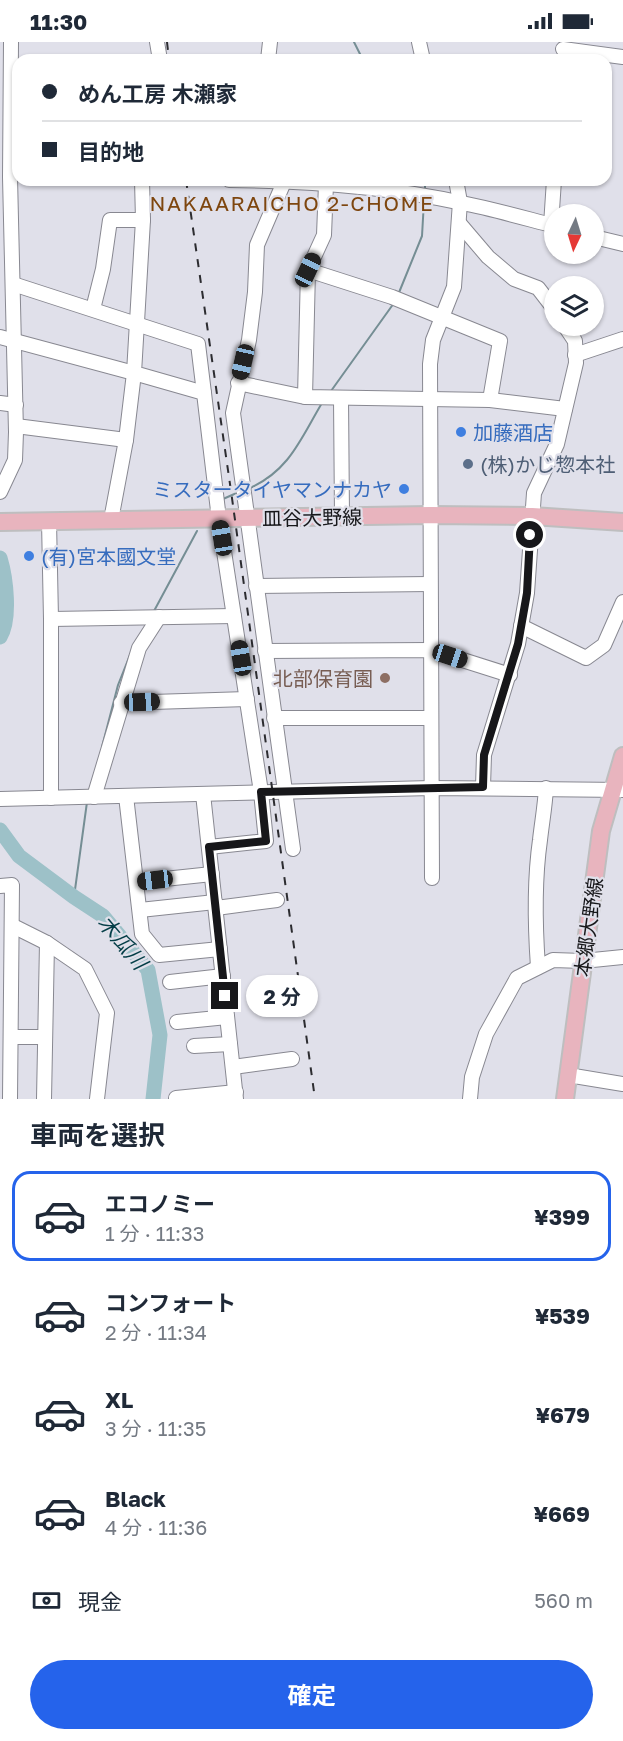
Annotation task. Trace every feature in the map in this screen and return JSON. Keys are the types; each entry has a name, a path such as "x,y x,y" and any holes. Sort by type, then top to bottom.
{"main road":[{"name":"皿谷大野線","path":"0,522 430,515 532,516 623,522"},
{"name":"本郷大野線","path":"565,1099 601,831 618,790 623,756"}],"street":[{"path":"0,492 15,460 16,426 14,341 6,234 11,42"},
{"path":"563,50 597,54"},
{"path":"111,520 126,440 134,373 143,220 142,186"},
{"path":"282,186 257,245 255,292 249,340 232,412 293,849"},
{"path":"306,397 308,270 324,235 326,186"},
{"path":"342,186 460,202 544,224"},
{"path":"432,878 430,400 433,340 454,287 460,202 457,186"},
{"path":"553,204 554,186"},
{"path":"93,309 103,269 110,220 143,220"},
{"path":"459,222 488,257 514,279 538,288 544,296"},
{"path":"604,239 623,244"},
{"path":"308,270 396,299 500,341 490,400"},
{"path":"8,280 198,344 219,519 261,792 266,841 209,847"},
{"path":"483,787 484,755 510,675 527,593 534,493 557,444 576,363 575,342 571,336"},
{"path":"0,337 204,393"},
{"path":"575,355 623,339"},
{"path":"238,383 306,397 490,400 565,409"},
{"path":"331,398 342,517"},
{"path":"0,403 16,405"},
{"path":"16,426 126,440"},
{"path":"49,521 51,798"},
{"path":"256,586 430,584"},
{"path":"521,626 586,658 604,645 623,602"},
{"path":"51,619 234,616"},
{"path":"94,797 139,648 159,617"},
{"path":"265,651 431,650 510,675"},
{"path":"122,703 247,699"},
{"path":"274,717 431,718"},
{"path":"0,799 483,787 618,790"},
{"path":"538,967 535,917 546,788"},
{"path":"176,1098 236,1096 203,794"},
{"path":"126,796 142,934 159,955 220,949"},
{"path":"136,882 212,874"},
{"path":"0,886 12,885 10,1099"},
{"path":"140,910 277,900"},
{"path":"13,926 47,943 85,969 107,1013 98,1099"},
{"path":"44,1099 47,943"},
{"path":"470,1099 472,1077 486,1034 517,978 553,960 583,961 623,957"},
{"path":"170,982 223,976"},
{"path":"177,1022 227,1017"},
{"path":"11,1037 44,1037"},
{"path":"194,1046 230,1044"},
{"path":"233,1067 292,1059"},
{"path":"568,1075 623,1084"}],"waterway":[{"path":"354,42 360,54"},
{"path":"398,295 422,236 424,201"},
{"path":"331,391 394,303"},
{"path":"250,488 264,481 285,462 301,441 322,403"},
{"path":"223,499 239,492"},
{"path":"154,611 197,531"},
{"name":"木瓜川","path":"0,558 6,587 5,620 0,637"},
{"path":"102,747 118,685 130,655"},
{"path":"74,897 87,802"},
{"name":"木瓜川","path":"0,830 19,856 103,916 148,970 160,1035 153,1099"}],"railway":[{"path":"167,42 168,54"},
{"path":"187,186 315,1099"}],"place":[{"name":"加藤酒店","path":"461,432"},
{"name":"(株)かじ惣本社","path":"468,464"},
{"name":"ミスタータイヤマンナカヤ","path":"404,489"},
{"name":"(有)宮本國文堂","path":"29,556"},
{"name":"北部保育園","path":"385,678"}],"district":[{"name":"NAKAARAICHO 2-CHOME","path":"292,203"}],"route":[{"path":"225,996 209,847 266,841 261,792 483,787 484,755 518,644 527,593 530,535"}]}
